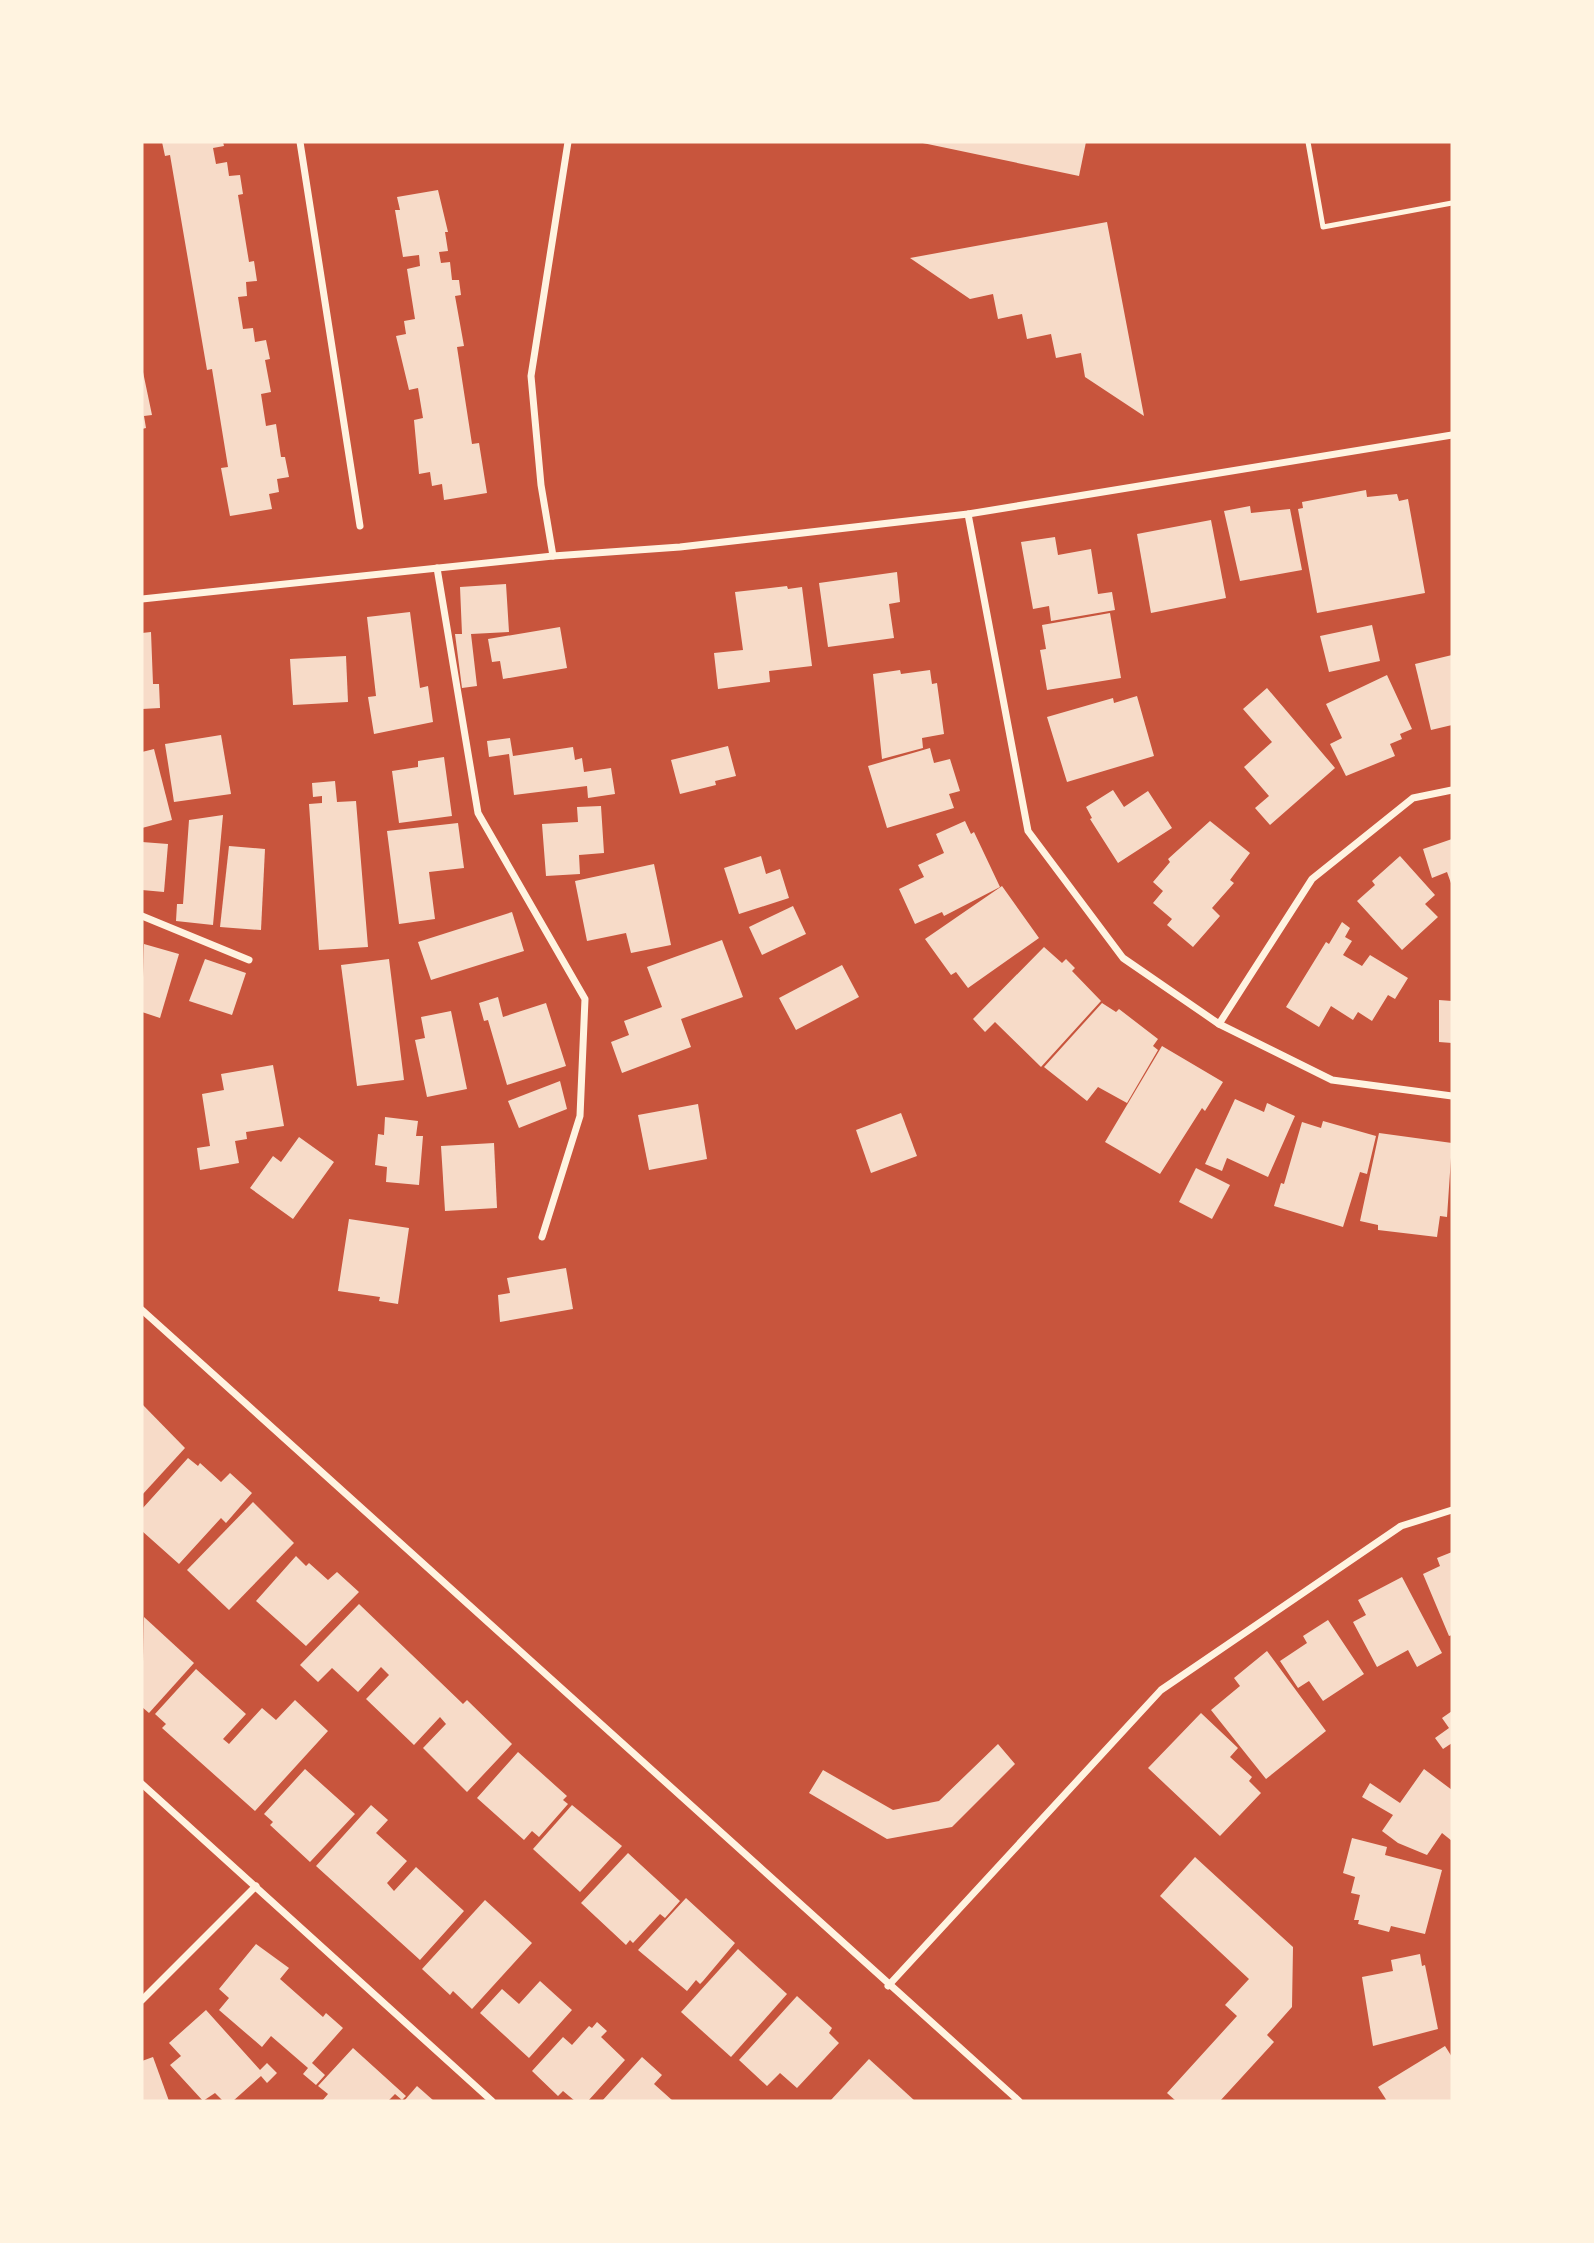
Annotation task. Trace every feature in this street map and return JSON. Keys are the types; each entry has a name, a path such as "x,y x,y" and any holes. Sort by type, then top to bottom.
{"street":[{"path":"300,142 360,526"},
{"path":"553,556 541,485 531,376 568,142"},
{"path":"142,599 553,556 680,547 968,514 1452,435"},
{"path":"968,514 1028,831 1123,958 1219,1024 1332,1080 1452,1096"},
{"path":"437,568 478,813 585,999 580,1116 542,1237"},
{"path":"1219,1024 1312,879 1413,798 1452,790"},
{"path":"142,916 249,960"},
{"path":"142,1310 888,1986 1019,2101"},
{"path":"888,1986 1161,1690 1401,1526 1452,1510"},
{"path":"142,1784 492,2101"},
{"path":"142,2000 256,1886"}],"lane":[{"path":"1308,142 1323,227 1452,203"}],"building":[{"path":"162,142 223,142 224,146 213,148 216,164 227,162 229,176 240,175 243,194 238,195 249,262 254,261 257,281 246,282 247,296 238,297 243,329 253,328 255,342 266,340 270,359 265,360 271,392 261,394 266,426 276,424 281,457 285,457 289,477 277,479 279,492 269,494 272,509 230,516 221,468 228,467 212,369 207,370 170,155 165,156"},
{"path":"918,142 1086,142 1079,176"},
{"path":"438,190 448,232 445,232 448,251 439,252 441,263 450,262 452,280 459,280 461,295 455,296 464,346 457,347 472,444 479,443 487,493 444,500 442,484 432,486 430,472 419,474 414,420 423,418 418,388 409,390 396,336 406,334 404,321 415,319 407,269 420,266 419,255 403,257 395,210 400,210 397,197"},
{"path":"1107,222 1144,416 1085,377 1081,353 1056,358 1051,334 1027,339 1022,314 998,319 993,294 970,299 910,258"},
{"path":"143,372 152,415 144,416 146,428 142,429"},
{"path":"1366,490 1367,497 1397,494 1399,501 1408,499 1425,593 1317,613 1298,509 1303,508 1302,502"},
{"path":"1250,506 1251,513 1290,509 1302,570 1240,581 1224,511"},
{"path":"1211,520 1226,598 1151,613 1137,534"},
{"path":"1055,537 1058,555 1091,549 1098,594 1112,592 1115,610 1051,621 1049,606 1033,609 1021,542"},
{"path":"897,572 900,602 889,604 894,638 828,647 819,583"},
{"path":"506,584 509,632 471,634 477,686 462,688 455,634 462,634 460,587"},
{"path":"787,586 788,589 802,587 812,666 769,671 770,682 718,689 714,653 743,650 735,592"},
{"path":"410,612 420,688 428,686 433,722 374,734 368,697 376,696 367,617"},
{"path":"1110,613 1121,678 1047,690 1040,650 1046,649 1042,625"},
{"path":"1372,625 1380,661 1329,672 1320,636"},
{"path":"560,627 567,668 503,679 500,661 492,662 488,639"},
{"path":"151,632 153,684 159,684 160,708 142,709 142,633"},
{"path":"1452,655 1452,725 1431,730 1415,664"},
{"path":"346,656 348,702 293,705 290,659"},
{"path":"900,670 901,674 930,670 932,684 937,683 944,734 922,738 923,748 882,759 873,674"},
{"path":"1387,675 1412,729 1400,734 1402,739 1390,744 1395,756 1346,776 1330,744 1342,738 1326,704"},
{"path":"1267,688 1335,768 1270,825 1255,808 1269,796 1244,767 1272,742 1243,709"},
{"path":"1137,696 1154,756 1067,782 1047,717 1113,698 1114,703"},
{"path":"221,735 231,794 174,802 165,744"},
{"path":"510,738 513,756 573,747 575,760 582,758 584,772 611,768 615,794 588,798 587,786 514,795 509,754 489,757 487,741"},
{"path":"728,746 736,776 715,781 716,785 680,794 671,760"},
{"path":"930,748 934,763 950,759 960,791 949,794 954,808 887,828 868,766"},
{"path":"154,749 172,820 142,828 142,752"},
{"path":"444,757 452,816 399,823 392,771 418,767 418,761"},
{"path":"335,781 337,802 356,801 368,947 319,950 309,804 322,803 322,796 313,797 312,783"},
{"path":"1113,790 1124,807 1148,791 1172,828 1118,863 1090,819 1092,818 1086,807"},
{"path":"601,806 604,853 579,855 580,874 546,876 542,824 578,822 577,807"},
{"path":"223,815 213,925 176,921 177,904 183,904 189,820"},
{"path":"965,821 971,834 974,832 1000,887 944,916 942,912 915,924 899,889 924,877 918,865 944,853 936,834"},
{"path":"1210,821 1250,853 1230,880 1234,883 1212,908 1220,916 1193,947 1167,925 1172,919 1153,903 1163,891 1153,882 1170,862 1168,859"},
{"path":"458,823 464,868 429,872 435,919 399,924 387,831"},
{"path":"1452,839 1452,886 1447,872 1432,878 1423,849"},
{"path":"142,842 168,844 164,892 142,890"},
{"path":"229,846 265,849 261,930 220,927"},
{"path":"761,856 766,874 780,869 789,898 739,914 724,868"},
{"path":"1400,856 1435,895 1425,904 1438,917 1402,950 1357,901 1375,885 1372,881"},
{"path":"654,864 671,945 631,953 626,933 587,941 575,881"},
{"path":"1002,886 1039,938 968,988 956,972 951,975 925,939"},
{"path":"793,906 806,934 762,955 749,927"},
{"path":"512,912 524,951 431,980 418,942"},
{"path":"1342,922 1350,928 1345,937 1352,941 1343,955 1362,966 1370,955 1408,978 1395,999 1388,995 1372,1021 1358,1012 1353,1020 1331,1006 1319,1027 1286,1007 1326,942 1329,944"},
{"path":"722,940 743,997 681,1019 691,1047 622,1073 611,1042 629,1035 624,1021 662,1007 647,967"},
{"path":"144,944 179,954 160,1018 142,1012"},
{"path":"1044,947 1062,963 1066,959 1075,968 1072,971 1101,1001 1041,1067 995,1022 985,1032 973,1019"},
{"path":"205,959 246,973 232,1015 189,1001"},
{"path":"389,959 404,1080 357,1086 341,965"},
{"path":"842,965 859,997 796,1030 779,998"},
{"path":"498,997 503,1017 546,1003 566,1066 507,1085 488,1020 484,1021 479,1003"},
{"path":"1439,1000 1452,1001 1452,1043 1439,1042"},
{"path":"1102,1003 1116,1012 1119,1009 1158,1039 1153,1046 1158,1050 1127,1103 1098,1087 1087,1101 1044,1067"},
{"path":"451,1011 467,1089 427,1097 415,1040 425,1038 421,1017"},
{"path":"1162,1046 1223,1082 1205,1111 1202,1108 1160,1174 1105,1142"},
{"path":"273,1065 284,1126 246,1132 247,1139 235,1141 239,1163 200,1170 197,1148 210,1146 202,1094 224,1090 221,1074"},
{"path":"560,1081 567,1109 519,1128 508,1101"},
{"path":"1235,1099 1264,1112 1267,1103 1295,1116 1268,1177 1227,1158 1222,1171 1205,1164"},
{"path":"698,1104 707,1159 649,1170 638,1115"},
{"path":"901,1113 917,1156 871,1173 856,1130"},
{"path":"385,1117 418,1121 416,1136 423,1136 419,1185 386,1182 387,1167 375,1165 378,1134 384,1135"},
{"path":"1323,1121 1376,1136 1367,1174 1360,1172 1343,1227 1274,1206 1281,1183 1284,1184 1302,1122 1321,1128"},
{"path":"1379,1133 1452,1143 1447,1217 1440,1216 1437,1237 1378,1230 1378,1225 1360,1221"},
{"path":"299,1137 334,1162 293,1219 250,1188 273,1156 281,1162"},
{"path":"494,1143 497,1208 445,1211 441,1146"},
{"path":"1196,1168 1230,1185 1212,1219 1179,1202"},
{"path":"349,1219 409,1228 398,1304 379,1301 380,1297 338,1291"},
{"path":"566,1268 573,1309 500,1322 498,1295 510,1293 507,1278"},
{"path":"142,1404 185,1448 142,1495"},
{"path":"188,1458 198,1466 200,1463 221,1482 230,1473 252,1493 226,1523 221,1518 179,1564 142,1531 142,1509"},
{"path":"253,1502 294,1543 229,1610 187,1570"},
{"path":"1452,1552 1452,1635 1449,1636 1423,1574 1440,1566 1437,1558"},
{"path":"296,1556 306,1566 309,1563 328,1580 337,1572 359,1592 306,1646 256,1601"},
{"path":"1402,1577 1442,1653 1417,1667 1408,1650 1377,1667 1353,1622 1366,1615 1358,1600"},
{"path":"359,1604 463,1704 467,1700 512,1744 467,1792 423,1748 446,1724 440,1717 414,1745 366,1699 389,1675 381,1667 358,1692 332,1668 318,1682 300,1665"},
{"path":"144,1617 194,1663 149,1713 142,1707"},
{"path":"1328,1620 1364,1674 1323,1701 1309,1681 1298,1688 1280,1661 1307,1643 1303,1636"},
{"path":"1267,1651 1326,1731 1266,1779 1211,1710 1240,1686 1234,1678"},
{"path":"196,1669 246,1714 223,1739 229,1744 262,1708 276,1720 295,1700 328,1731 255,1811 162,1728 166,1724 155,1714"},
{"path":"1452,1711 1452,1743 1443,1749 1435,1738 1449,1728 1442,1718"},
{"path":"1201,1713 1238,1748 1230,1757 1252,1777 1249,1781 1261,1793 1220,1836 1148,1768"},
{"path":"998,1744 1015,1764 952,1827 887,1839 809,1793 823,1770 893,1810 939,1801"},
{"path":"518,1752 567,1796 563,1800 568,1804 539,1837 532,1831 524,1840 477,1798"},
{"path":"305,1769 355,1814 310,1862 270,1825 273,1822 264,1814"},
{"path":"1424,1769 1452,1790 1452,1841 1442,1833 1427,1855 1398,1843 1382,1831 1393,1815 1362,1797 1370,1783 1400,1803"},
{"path":"371,1805 388,1820 376,1833 407,1861 387,1883 394,1891 416,1867 464,1911 420,1960 316,1866"},
{"path":"572,1805 622,1846 580,1892 533,1849"},
{"path":"1352,1838 1387,1847 1385,1855 1442,1870 1425,1934 1391,1926 1389,1932 1358,1924 1359,1920 1354,1920 1360,1895 1351,1893 1355,1877 1343,1873"},
{"path":"628,1853 680,1901 665,1918 660,1914 633,1943 630,1940 626,1945 581,1903"},
{"path":"1195,1857 1293,1947 1292,2007 1267,2035 1274,2042 1220,2101 1176,2101 1167,2093 1237,2016 1225,2005 1249,1979 1160,1896"},
{"path":"686,1898 735,1943 700,1984 696,1980 687,1991 638,1950"},
{"path":"485,1900 532,1943 472,2009 453,1991 450,1995 422,1969"},
{"path":"256,1944 289,1968 280,1979 323,2017 326,2013 343,2028 312,2063 325,2075 316,2085 303,2074 308,2068 271,2036 262,2047 219,2010 229,1998 219,1989"},
{"path":"738,1949 787,1994 731,2057 681,2012"},
{"path":"1420,1954 1422,1966 1425,1965 1438,2029 1373,2046 1362,1977 1393,1971 1391,1960"},
{"path":"540,1981 572,2010 529,2058 480,2013 502,1989 519,2004"},
{"path":"797,1996 832,2028 829,2033 839,2043 797,2088 780,2073 767,2086 739,2060"},
{"path":"206,2010 260,2070 267,2063 277,2073 267,2083 261,2076 233,2101 223,2101 215,2093 203,2101 170,2065 181,2056 169,2043"},
{"path":"597,2022 607,2031 601,2037 625,2060 588,2101 575,2101 563,2091 558,2096 532,2071 563,2037 572,2045 589,2026 592,2028"},
{"path":"1445,2046 1452,2057 1452,2101 1387,2101 1378,2087"},
{"path":"353,2048 406,2096 402,2100 395,2094 388,2101 322,2101 328,2094 318,2086"},
{"path":"153,2057 169,2101 142,2101 142,2061"},
{"path":"642,2057 662,2075 654,2084 673,2101 602,2101"},
{"path":"869,2059 915,2101 830,2101"},
{"path":"417,2086 434,2101 404,2101"}]}
